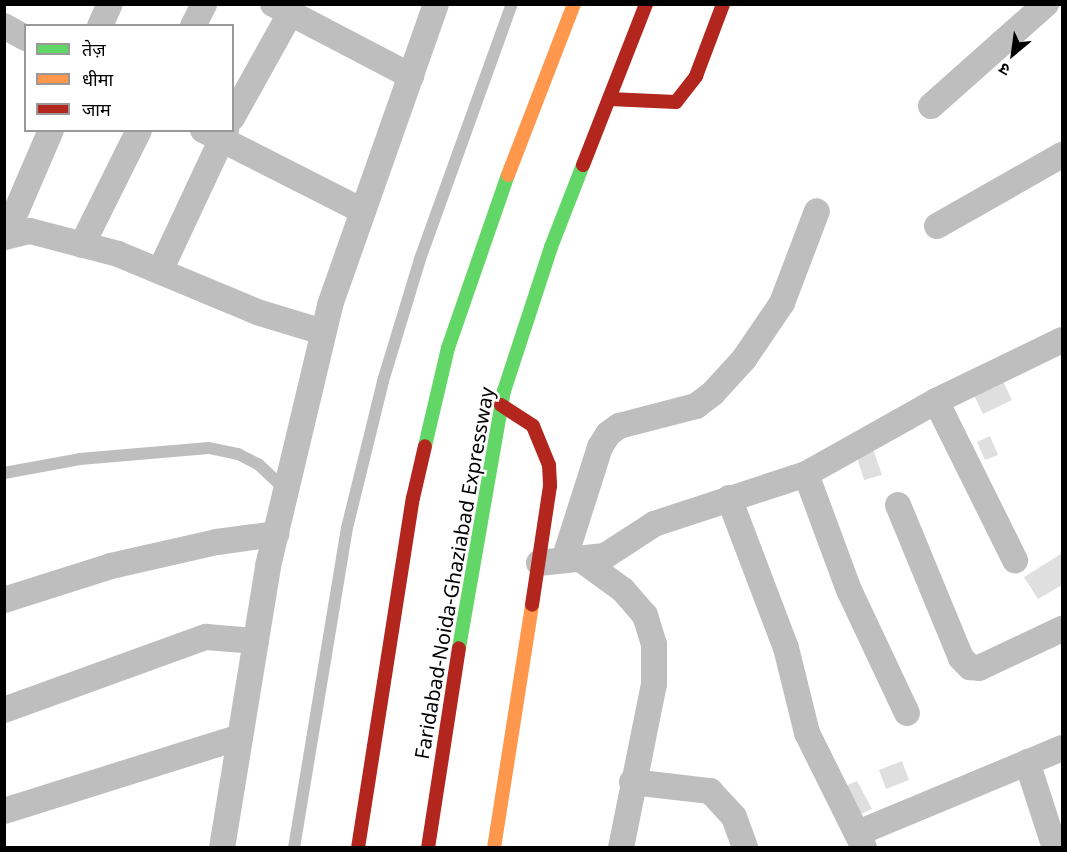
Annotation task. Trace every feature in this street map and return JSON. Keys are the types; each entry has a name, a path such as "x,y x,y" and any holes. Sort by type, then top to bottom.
{"main road":[{"path":"358,848 413,498 448,348 482,242 574,4"},
{"name":"Faridabad-Noida-Ghaziabad Expressway","path":"428,848 474,546 501,405 551,248 646,4"},
{"path":"609,99 676,102 696,76 723,4"},
{"path":"494,848 561,561 549,465 533,426 501,405"}],"street":[{"path":"101,24 110,4"},
{"path":"194,24 204,4"},
{"path":"931,106 1046,4"},
{"path":"1055,4 1062,14"},
{"path":"222,848 276,534 323,332 411,76 431,6"},
{"path":"234,104 281,9 411,76"},
{"path":"4,26 24,37"},
{"path":"5,237 50,132"},
{"path":"82,245 139,132"},
{"path":"160,271 220,132"},
{"path":"224,132 363,212"},
{"path":"937,226 1062,155"},
{"path":"561,561 600,447 608,434 619,426 696,406 713,393 744,359 782,303 817,211"},
{"path":"5,237 30,231 82,245 160,271 257,312 323,332"},
{"path":"561,561 605,556 654,524 806,474 936,400 1062,341"},
{"path":"936,400 1016,560"},
{"path":"806,474 849,590 907,713"},
{"path":"729,498 786,648 807,733 861,840 1062,747"},
{"path":"898,505 961,658 969,667 979,668 1062,629"},
{"path":"4,600 111,566 217,542 276,534"},
{"path":"561,561 623,590 645,615 654,644 654,684 632,782 621,848"},
{"path":"4,710 206,638 256,640"},
{"path":"4,811 240,737"},
{"path":"1026,762 1055,848"},
{"path":"632,782 710,791 734,817 745,848"}],"lane":[{"path":"294,848 346,528 383,381 420,259 512,4"},
{"path":"4,473 80,459 208,448 238,454 258,464 286,490"}],"building":[{"path":"1001,377 1012,400 983,414 972,391"},
{"path":"990,436 998,455 985,460 977,442"},
{"path":"873,449 882,475 864,480 856,454"},
{"path":"1061,554 1062,585 1038,599 1024,577"},
{"path":"902,761 909,780 886,789 879,770"},
{"path":"857,781 872,809 857,816 843,787"}],"traffic: fast":[{"path":"459,648 504,391 551,247 583,165"},
{"path":"425,446 448,348 508,175"}],"traffic: slow":[{"path":"508,175 574,4"},
{"path":"494,848 532,605"}],"traffic: jam":[{"path":"583,165 646,4"},
{"path":"609,99 676,102 696,76 723,4"},
{"path":"501,405 533,426 549,465 550,486 532,605"},
{"path":"358,848 413,498 425,446"},
{"path":"428,848 459,648"}]}
